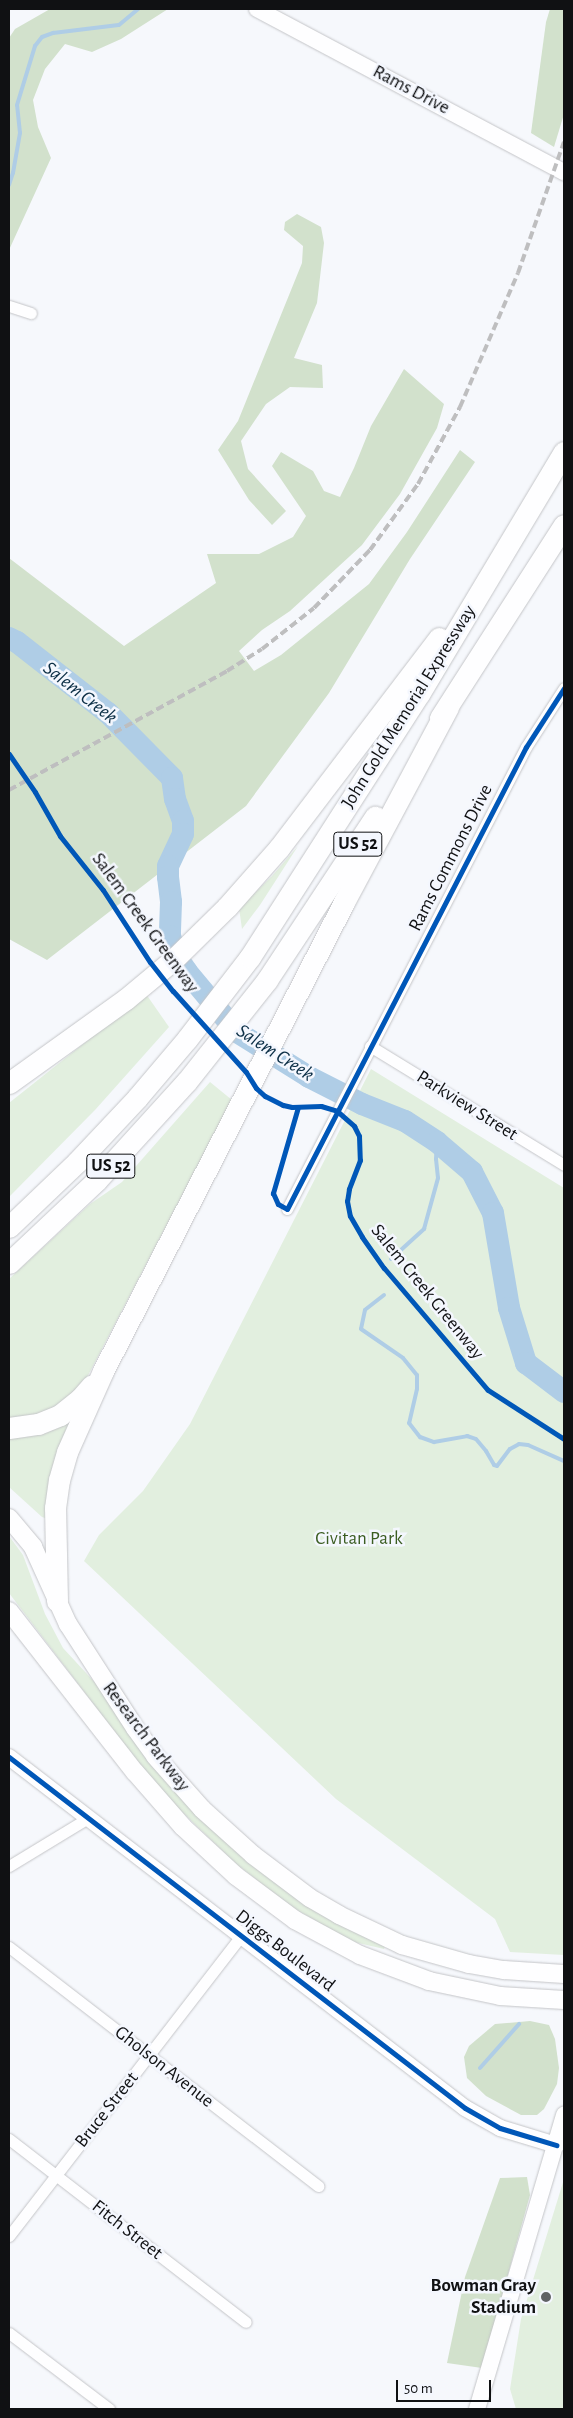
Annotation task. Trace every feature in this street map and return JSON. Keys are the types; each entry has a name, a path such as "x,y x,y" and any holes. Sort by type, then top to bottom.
{"highway":[{"name":"John Gold Memorial Expressway","path":"9,1227 107,1131 187,1039 250,957 419,694 564,452"},
{"name":"John Gold Memorial Expressway","path":"9,1263 96,1181 157,1116 204,1061 267,980 448,707 564,525"},
{"path":"9,1083 148,980 174,959 227,907 279,848 501,556"},
{"path":"57,1601 55,1521 59,1480 67,1452 103,1371 344,902 448,707"},
{"path":"9,1428 38,1424 60,1415 80,1399 103,1371"}],"main road":[{"name":"Research Parkway","path":"9,1518 33,1548 57,1601 80,1645 156,1756 202,1808 253,1856 339,1915 402,1944 469,1964 518,1971 564,1974"},
{"name":"Research Parkway","path":"9,1611 135,1772 183,1827 236,1876 295,1920 360,1956 429,1981 500,1996 564,2000"}],"street":[{"name":"Rams Drive","path":"257,9 564,172"},
{"path":"9,306 30,313"},
{"name":"Rams Commons Drive","path":"287,1209 356,1072 526,747 564,688"},
{"name":"Parkview Street","path":"370,1046 564,1166"},
{"name":"Diggs Boulevard","path":"9,1756 466,2108 500,2128 556,2145"},
{"path":"9,1866 88,1818"},
{"name":"Bruce Street","path":"9,2236 241,1936"},
{"name":"Gholson Avenue","path":"9,1948 318,2186"},
{"path":"477,2409 564,2115"},
{"name":"Fitch Street","path":"9,2139 246,2322"},
{"path":"9,2333 109,2409"}],"green space":[{"path":"50,9 168,9 121,39 92,52 65,44 45,69 33,100 38,127 51,158 9,250 9,38 15,29"},
{"path":"550,9 564,9 564,114 554,147 531,133 546,22"},
{"path":"297,214 321,227 324,243 317,303 294,358 322,365 323,388 290,387 266,404 241,441 248,469 286,511 272,525 249,500 218,450 238,421 302,263 303,246 284,230 285,222"},
{"path":"404,369 444,404 437,428 400,494 362,545 290,611 262,630 239,651 254,671 281,655 369,584 407,532 460,450 475,462 410,559 329,693 246,806 47,960 9,939 9,558 124,646 216,583 207,554 259,554 293,537 306,516 272,466 281,452 313,471 324,491 340,497 371,426"},
{"path":"298,846 242,929 239,908 272,876"},
{"path":"146,994 169,1027 95,1110 9,1197 9,1103"},
{"name":"Civitan Park","path":"371,1069 564,1188 564,1955 510,1952 495,1919 336,1799 84,1561 99,1535 143,1491 190,1424"},
{"path":"210,1082 232,1100 83,1385 46,1413 9,1420 9,1279 90,1204 122,1182"},
{"path":"75,1414 45,1518 9,1487 9,1434"},
{"path":"9,1536 23,1555 45,1614 63,1648 100,1688 187,1801 386,1944 384,1949 350,1941 292,1907 235,1863 176,1806 145,1772 9,1593"},
{"path":"530,2021 549,2025 555,2039 559,2068 557,2084 544,2109 537,2115 521,2115 486,2096 467,2078 464,2057 469,2046 495,2024"},
{"path":"527,2177 530,2195 482,2368 447,2363 465,2277 500,2178"},
{"name":"Bowman Gray Stadium","path":"564,2179 564,2409 516,2409 510,2389 521,2319"}],"waterway":[{"path":"9,185 20,133 17,105 35,46 42,37 53,33 119,25 138,9"},
{"name":"Salem Creek","path":"9,638 17,642 108,713 172,778 175,799 183,821 183,834 168,866 171,902 170,936 176,956 187,972 237,1032 309,1077 362,1104 405,1121 437,1142 472,1172 493,1213 509,1308 526,1363 564,1392"},
{"path":"391,1259 424,1229 438,1178 437,1142"},
{"path":"384,1295 365,1310 361,1329 403,1358 417,1375 417,1389 409,1423 420,1437 434,1442 467,1436 476,1439 494,1465 497,1466 510,1449 519,1444 528,1445 564,1461"},
{"path":"480,2068 519,2024"}],"railway":[{"path":"9,790 227,671 262,649 314,608 370,550 418,484 460,407 518,273 564,142"}],"cycle path":[{"path":"298,1107 273,1193 278,1204 287,1209 526,747 564,688"},
{"name":"Salem Creek Greenway","path":"9,754 35,792 60,836 103,890 150,962 173,991 246,1072 256,1088 265,1096 283,1105 292,1107 321,1106 337,1111 354,1126 359,1136 360,1160 349,1189 347,1201 350,1216 362,1237 384,1268 488,1390 564,1439"},
{"path":"9,1757 465,2108 500,2128 556,2145"}],"place":[{"name":"Bowman Gray Stadium","path":"546,2297"}]}
